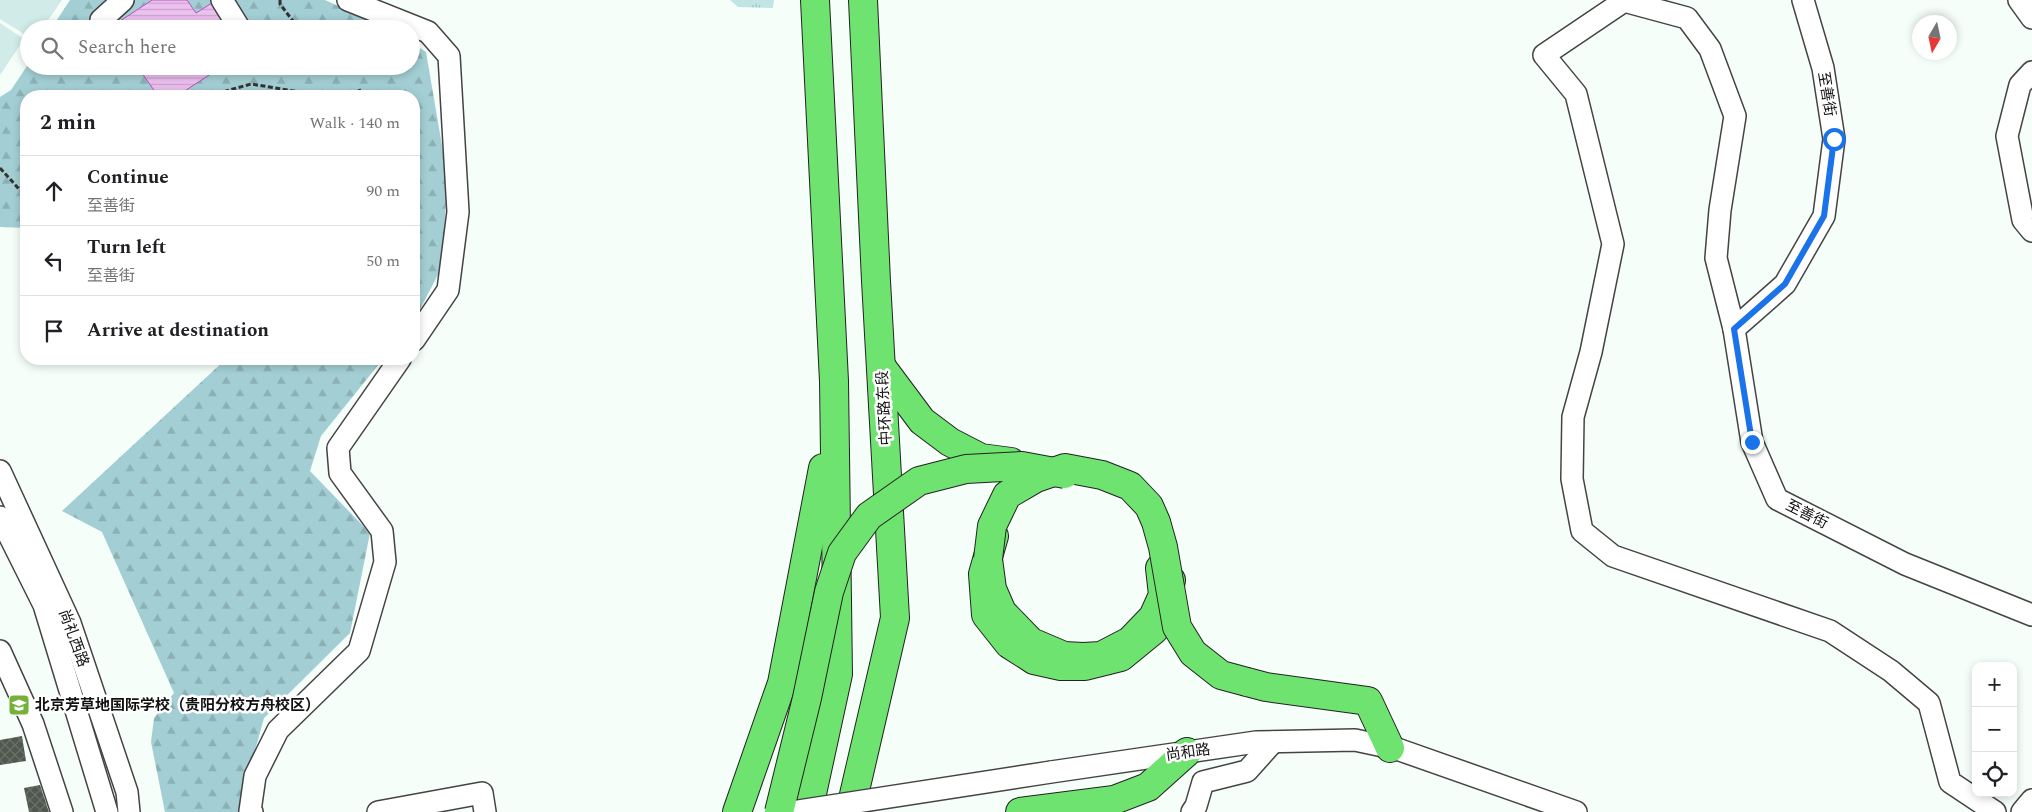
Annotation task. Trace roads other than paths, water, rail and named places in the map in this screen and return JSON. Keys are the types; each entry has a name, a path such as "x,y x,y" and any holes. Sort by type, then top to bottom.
{"highway":[{"path":"808,812 838,674 835,410 815,0"},
{"name":"中环路东段","path":"850,812 895,618 863,0"},
{"path":"882,366 922,421 950,442 981,458 1016,463 1103,468 1133,482 1158,510 1169,534 1174,564 1165,608 1154,630 1120,657 1084,666 1061,666 1034,660 1009,644 986,615 983,574 995,535 1008,513 1035,486 1050,477 1065,474"},
{"path":"737,812 782,683 835,410"},
{"path":"779,812 807,698 829,592 842,553 869,516 919,482 966,469 1022,466 1065,474 1102,483 1129,499 1146,518 1155,543 1163,595 1153,617 1130,641 1101,656 1064,656 1031,642 1002,612 992,589 988,559 992,526 1007,495 1036,478 1065,468 1102,475 1130,486 1149,506 1163,547 1177,627 1193,653 1221,675 1247,682 1266,687 1368,700 1390,748"},
{"path":"868,812 886,718 895,618"},
{"path":"1020,812 1114,800 1148,787 1187,752"}],"street":[{"path":"101,20 123,0"},
{"path":"222,0 234,20"},
{"path":"348,0 398,20"},
{"name":"至善街","path":"1803,0 1823,68 1834,139 1824,216 1785,284 1734,329 1752,442 1777,499 1905,564 2032,614"},
{"path":"2019,0 2032,18"},
{"path":"1734,329 1716,258 1720,210 1735,116 1710,49 1687,18 1624,1 1544,55 1576,94 1613,244 1591,352 1573,418 1572,478 1582,531 1613,556 1830,631 1892,671 1929,702 1950,782 1995,812"},
{"path":"420,29 428,32 449,56 458,212 448,290 420,331"},
{"path":"2032,72 2020,85 2007,136 2023,220 2032,231"},
{"path":"252,812 250,811 255,776 278,730 359,651 385,562 382,531 340,474 338,448 396,365"},
{"name":"尚礼西路","path":"0,471 70,622 126,792 129,812"},
{"name":"尚礼西路","path":"0,516 44,605 107,812"},
{"path":"0,651 33,724 62,812"},
{"name":"尚和路","path":"792,812 1256,742 1355,740 1390,748 1576,812"},
{"path":"1192,812 1196,806 1203,782 1248,771 1273,742"},
{"path":"378,812 482,793 485,812"},
{"path":"2022,812 2032,800"}],"place":[{"name":"北京芳草地国际学校（贵阳分校方舟校区）","path":"19,705"}]}
